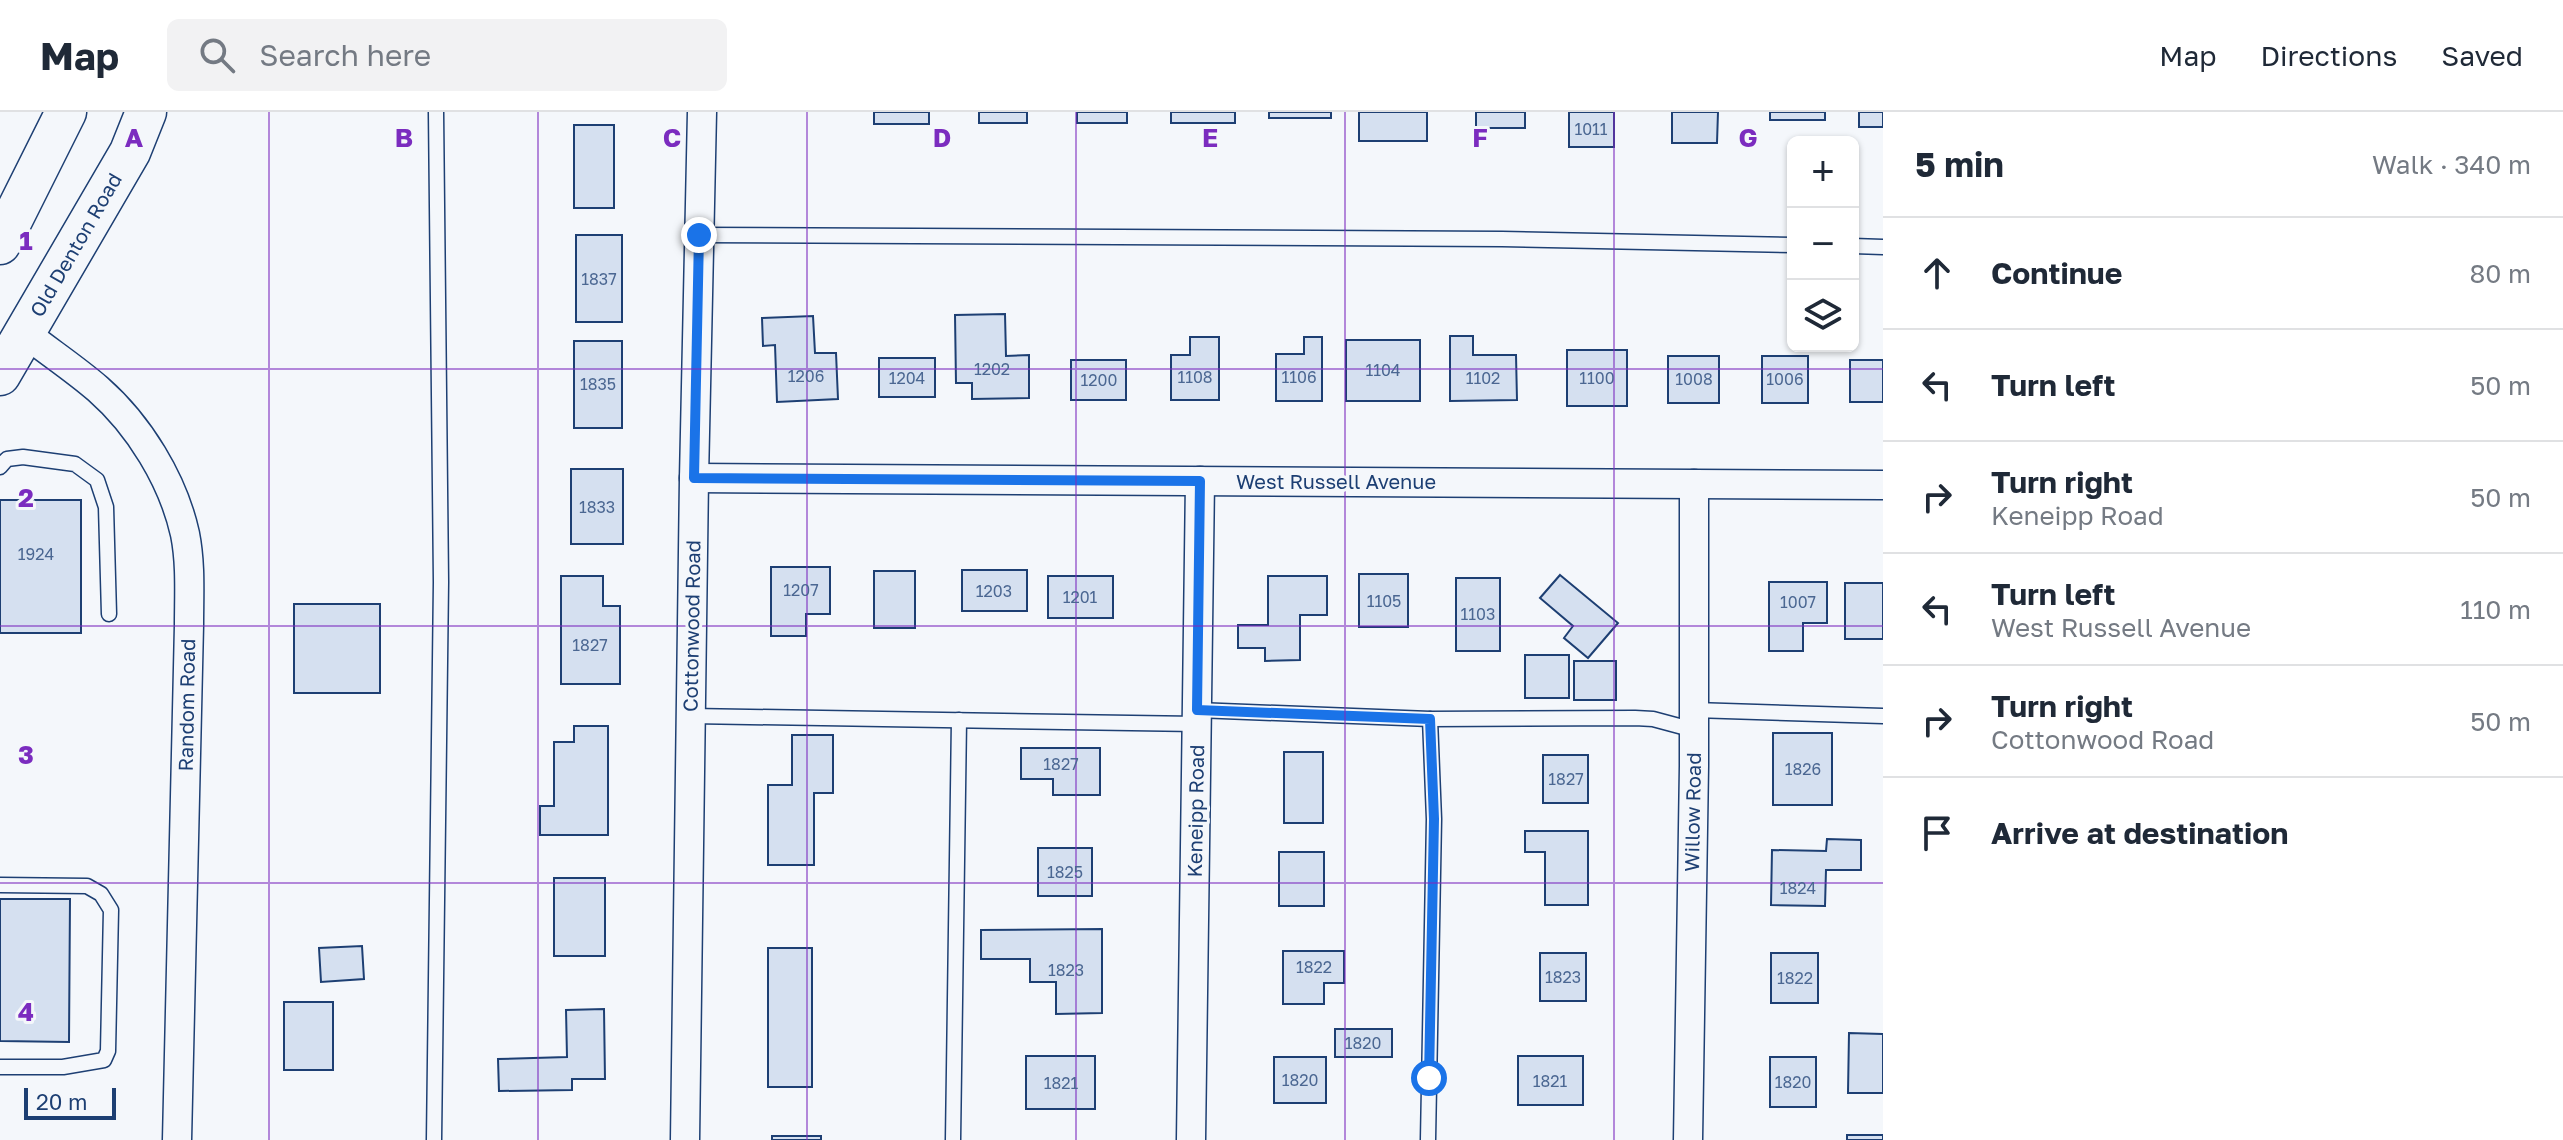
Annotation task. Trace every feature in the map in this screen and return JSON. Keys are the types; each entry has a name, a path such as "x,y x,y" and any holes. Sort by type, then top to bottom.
{"main road":[{"path":"0,244 65,112"},
{"name":"Old Denton Road","path":"0,375 130,152 146,112"}],"street":[{"name":"Cottonwood Road","path":"685,1140 702,112"},
{"name":"Random Road","path":"25,333 99,389 132,423 161,470 184,533 189,572 189,625 177,1140"},
{"name":"West Russell Avenue","path":"694,478 1883,485"},
{"name":"Keneipp Road","path":"1191,1140 1200,481"},
{"name":"Willow Road","path":"1688,1140 1694,484"}],"lane":[{"path":"434,1140 441,582 436,112"},
{"path":"699,235 1502,239 1787,245"},
{"path":"1859,246 1883,247"},
{"path":"2,460 23,457 75,464 97,480 106,507 109,614"},
{"path":"691,716 959,720 1197,717 1694,720 1883,716"},
{"path":"1428,1140 1434,819 1430,719"},
{"path":"953,1140 959,720"},
{"path":"0,885 87,886 101,894 111,910 108,1051 104,1060 63,1067 0,1067"}],"building":[{"path":"874,112 929,112 929,124 874,124"},
{"path":"979,112 1027,112 1027,123 979,123"},
{"path":"1077,112 1127,112 1127,123 1077,123"},
{"path":"1171,112 1235,112 1235,123 1171,123"},
{"path":"1269,112 1331,112 1331,118 1269,118"},
{"path":"1359,112 1427,112 1427,141 1359,141"},
{"path":"1476,112 1525,112 1525,128 1476,128"},
{"path":"1569,112 1614,112 1614,147 1569,147"},
{"path":"1672,112 1718,112 1717,143 1672,143"},
{"path":"1770,112 1825,112 1825,120 1770,120"},
{"path":"1859,112 1883,112 1883,127 1859,127"},
{"path":"574,125 614,125 614,208 574,208"},
{"path":"576,235 622,235 622,322 576,322"},
{"path":"1005,314 1006,356 1029,355 1029,398 972,399 972,383 956,383 955,315"},
{"path":"813,316 815,353 836,353 838,399 777,402 775,345 763,346 762,318"},
{"path":"1450,336 1473,336 1473,355 1516,355 1517,400 1450,401"},
{"path":"1190,337 1219,337 1219,400 1171,400 1171,355 1190,355"},
{"path":"1304,337 1322,337 1322,401 1276,401 1276,354 1304,354"},
{"path":"1346,340 1420,340 1420,401 1346,401"},
{"path":"574,341 622,341 622,428 574,428"},
{"path":"1567,350 1627,350 1627,406 1567,406"},
{"path":"1668,356 1719,356 1719,403 1668,403"},
{"path":"1762,356 1808,356 1808,403 1762,403"},
{"path":"879,358 935,358 935,397 879,397"},
{"path":"1071,360 1126,360 1126,400 1071,400"},
{"path":"1850,360 1883,360 1883,402 1850,402"},
{"path":"571,469 623,469 623,544 571,544"},
{"path":"0,500 81,500 81,633 0,633"},
{"path":"771,567 830,567 830,614 806,614 806,636 771,636"},
{"path":"962,570 1027,570 1027,611 962,611"},
{"path":"874,571 915,571 915,628 874,628"},
{"path":"1359,574 1408,574 1408,627 1359,627"},
{"path":"1560,575 1618,623 1588,658 1564,638 1573,626 1540,598"},
{"path":"561,576 603,576 603,606 620,606 620,684 561,684"},
{"path":"1048,576 1113,576 1113,618 1048,618"},
{"path":"1268,576 1327,576 1327,615 1300,615 1300,660 1265,661 1265,648 1238,648 1238,625 1268,625"},
{"path":"1456,578 1500,578 1500,651 1456,651"},
{"path":"1769,582 1827,582 1827,623 1803,623 1803,651 1769,651"},
{"path":"1845,583 1883,583 1883,639 1845,639"},
{"path":"294,604 380,604 380,693 294,693"},
{"path":"1525,655 1569,655 1569,698 1525,698"},
{"path":"1574,661 1616,661 1616,700 1574,700"},
{"path":"574,726 608,726 608,835 540,835 540,806 554,806 554,742 574,742"},
{"path":"1773,733 1832,733 1832,805 1773,805"},
{"path":"792,735 833,735 833,793 814,793 814,865 768,865 768,785 792,785"},
{"path":"1021,748 1100,748 1100,795 1053,795 1053,779 1021,779"},
{"path":"1284,752 1323,752 1323,823 1284,823"},
{"path":"1543,755 1588,755 1588,803 1543,803"},
{"path":"1525,831 1588,831 1588,905 1545,905 1545,852 1525,852"},
{"path":"1827,839 1861,840 1861,870 1826,870 1825,906 1771,905 1772,850 1826,851"},
{"path":"1038,848 1092,848 1092,896 1038,896"},
{"path":"1279,852 1324,852 1324,906 1279,906"},
{"path":"554,878 605,878 605,956 554,956"},
{"path":"0,899 70,899 69,1042 0,1041"},
{"path":"1102,929 1102,1013 1056,1014 1056,982 1030,982 1030,959 981,959 981,930"},
{"path":"362,946 364,979 321,982 319,948"},
{"path":"768,948 812,948 812,1087 768,1087"},
{"path":"1283,951 1344,951 1344,983 1324,983 1324,1004 1283,1004"},
{"path":"1540,953 1586,953 1586,1001 1540,1001"},
{"path":"1771,953 1818,953 1818,1003 1771,1003"},
{"path":"284,1002 333,1002 333,1070 284,1070"},
{"path":"604,1009 605,1079 572,1079 572,1090 499,1091 498,1059 567,1057 566,1010"},
{"path":"1335,1029 1392,1029 1392,1057 1335,1057"},
{"path":"1849,1033 1883,1034 1883,1093 1848,1093"},
{"path":"1026,1056 1095,1056 1095,1109 1026,1109"},
{"path":"1518,1056 1583,1056 1583,1105 1518,1105"},
{"path":"1274,1057 1326,1057 1326,1103 1274,1103"},
{"path":"1770,1057 1816,1057 1816,1107 1770,1107"},
{"path":"1847,1135 1883,1135 1883,1140 1847,1140"},
{"path":"772,1136 821,1136 821,1140 772,1140"}],"route":[{"path":"699,235 694,478 1200,481 1197,710 1430,719 1434,819 1429,1078"}]}
